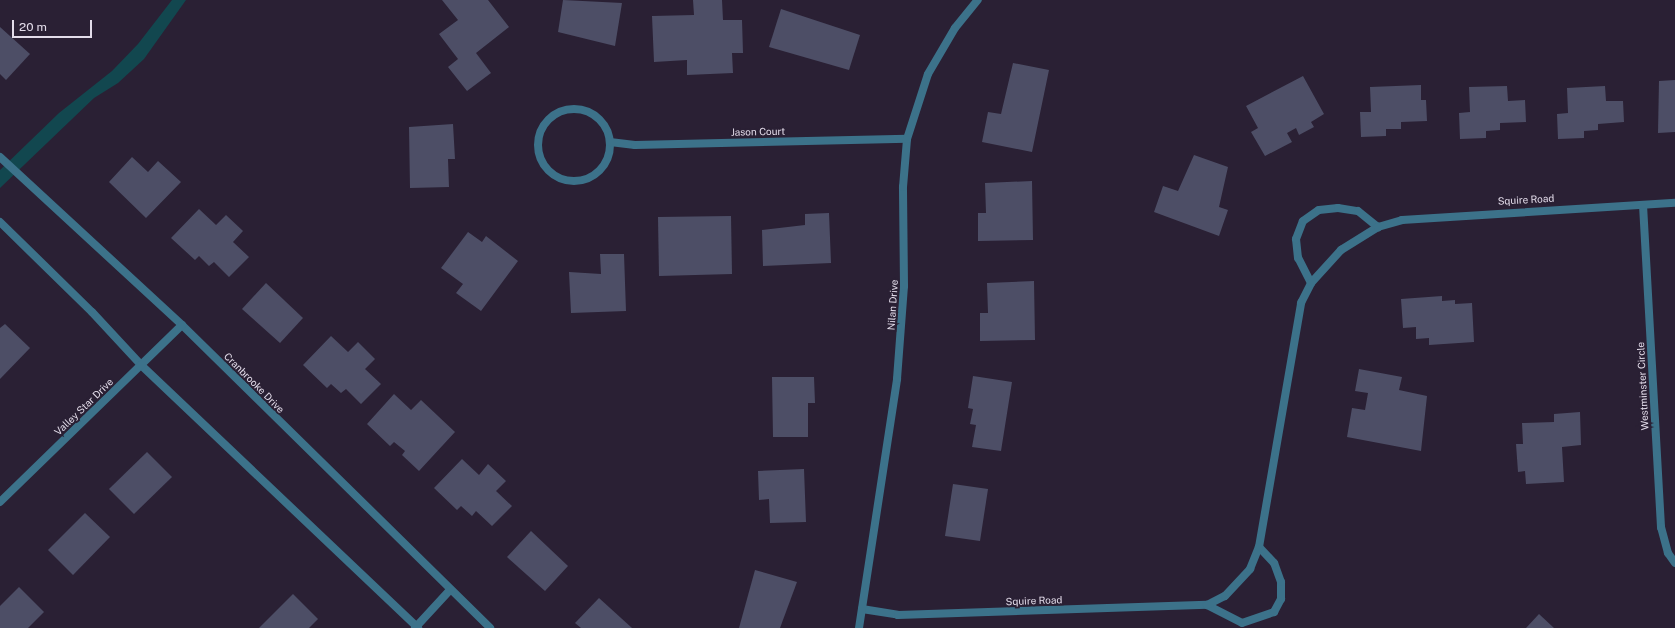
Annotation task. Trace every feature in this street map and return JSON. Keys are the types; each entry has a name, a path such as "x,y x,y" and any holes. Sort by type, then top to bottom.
{"street":[{"name":"Nilan Drive","path":"858,628 897,379 904,286 903,187 907,139 928,74 955,28 978,0"},
{"path":"571,109 586,110 598,118 610,142 601,168 576,181 550,172 538,148 546,121 558,112 571,109"},
{"name":"Jason Court","path":"610,142 635,145 907,139"},
{"name":"Cranbrooke Drive","path":"0,157 182,325 490,628"},
{"name":"Squire Road","path":"1207,605 1242,582 1259,547 1296,322 1311,283 1340,250 1378,227 1438,215 1675,203"},
{"name":"Westminster Circle","path":"1643,204 1661,527 1668,553 1675,563"},
{"path":"1311,283 1298,258 1296,239 1303,221 1319,210 1338,208 1358,211 1378,227"},
{"path":"0,222 141,365 416,628 450,590"},
{"name":"Valley Star Drive","path":"0,502 182,325"},
{"name":"Squire Road","path":"862,609 898,615 1207,605 1242,623 1274,612 1281,599 1281,582 1274,563 1259,547"}],"shaded area":[{"path":"172,0 186,0 144,59 118,83 94,98 0,188 0,170 59,113 112,71 138,44"}],"building":[{"path":"442,0 488,0 509,27 476,53 491,73 467,91 448,67 458,59 439,34 458,20"},
{"path":"563,0 622,3 615,46 558,32"},
{"path":"693,0 722,0 723,20 742,20 743,53 732,53 733,73 687,75 687,60 654,62 652,16 694,15"},
{"path":"781,9 860,35 849,70 769,47"},
{"path":"0,27 30,54 6,80 0,74"},
{"path":"1013,63 1049,70 1032,152 982,142 988,112 1001,114"},
{"path":"1303,76 1324,114 1311,122 1314,127 1299,135 1296,128 1287,133 1292,142 1265,156 1251,132 1258,128 1246,106"},
{"path":"1675,80 1675,132 1658,133 1659,81"},
{"path":"1421,85 1421,100 1426,100 1427,121 1401,122 1401,129 1386,129 1386,136 1361,137 1360,112 1371,112 1370,87"},
{"path":"1507,86 1508,101 1525,100 1526,122 1500,123 1500,130 1486,131 1486,138 1460,139 1459,113 1470,112 1469,87"},
{"path":"1605,86 1606,101 1623,101 1624,122 1598,124 1598,130 1584,131 1584,138 1558,139 1557,114 1568,113 1567,88"},
{"path":"453,124 455,159 448,159 449,187 410,188 409,127"},
{"path":"1194,155 1228,167 1219,207 1228,210 1219,236 1154,212 1163,186 1178,191"},
{"path":"132,157 148,172 158,161 181,182 146,218 109,182"},
{"path":"1032,181 1033,240 978,241 978,213 986,213 985,183"},
{"path":"199,209 216,225 226,215 243,231 233,242 249,257 229,277 214,262 209,266 199,256 195,260 171,238"},
{"path":"829,213 831,263 763,266 762,230 805,225 805,214"},
{"path":"731,216 732,274 659,276 658,217"},
{"path":"468,232 482,242 486,236 518,261 481,311 456,293 463,284 441,268"},
{"path":"600,254 624,254 626,311 571,313 569,272 601,274"},
{"path":"1034,281 1035,340 980,341 980,313 988,313 987,283"},
{"path":"266,283 303,318 280,343 242,309"},
{"path":"1442,296 1442,301 1455,300 1455,304 1472,303 1474,342 1429,345 1429,338 1416,339 1416,327 1403,328 1401,299"},
{"path":"5,324 30,348 0,379 0,328"},
{"path":"331,336 348,352 358,342 375,359 365,369 381,384 361,404 346,389 341,393 331,384 327,388 303,365"},
{"path":"1359,369 1402,377 1399,390 1427,396 1421,451 1347,437 1352,408 1365,410 1368,393 1355,391"},
{"path":"973,376 1012,382 1001,451 972,447 976,425 970,424 973,409 968,408"},
{"path":"772,377 814,377 815,403 808,403 808,437 773,437"},
{"path":"394,394 411,410 421,400 455,432 419,471 402,455 405,451 394,442 390,446 367,424"},
{"path":"1580,412 1581,445 1562,447 1564,482 1526,484 1525,471 1518,472 1516,444 1523,444 1522,423 1554,422 1554,414"},
{"path":"147,452 172,477 134,514 109,489"},
{"path":"462,459 479,475 488,464 506,481 496,491 512,506 492,526 476,511 472,516 461,506 457,510 434,488"},
{"path":"804,469 806,522 770,523 769,499 759,500 758,471"},
{"path":"953,484 988,489 980,541 945,536"},
{"path":"85,513 110,537 73,575 48,550"},
{"path":"531,531 568,566 545,591 507,557"},
{"path":"755,570 797,582 780,628 739,628"},
{"path":"19,587 44,612 28,628 0,628 0,606"},
{"path":"293,594 318,619 309,628 259,628"},
{"path":"599,598 632,628 581,628 575,623"},
{"path":"1539,614 1554,628 1526,628"}]}
